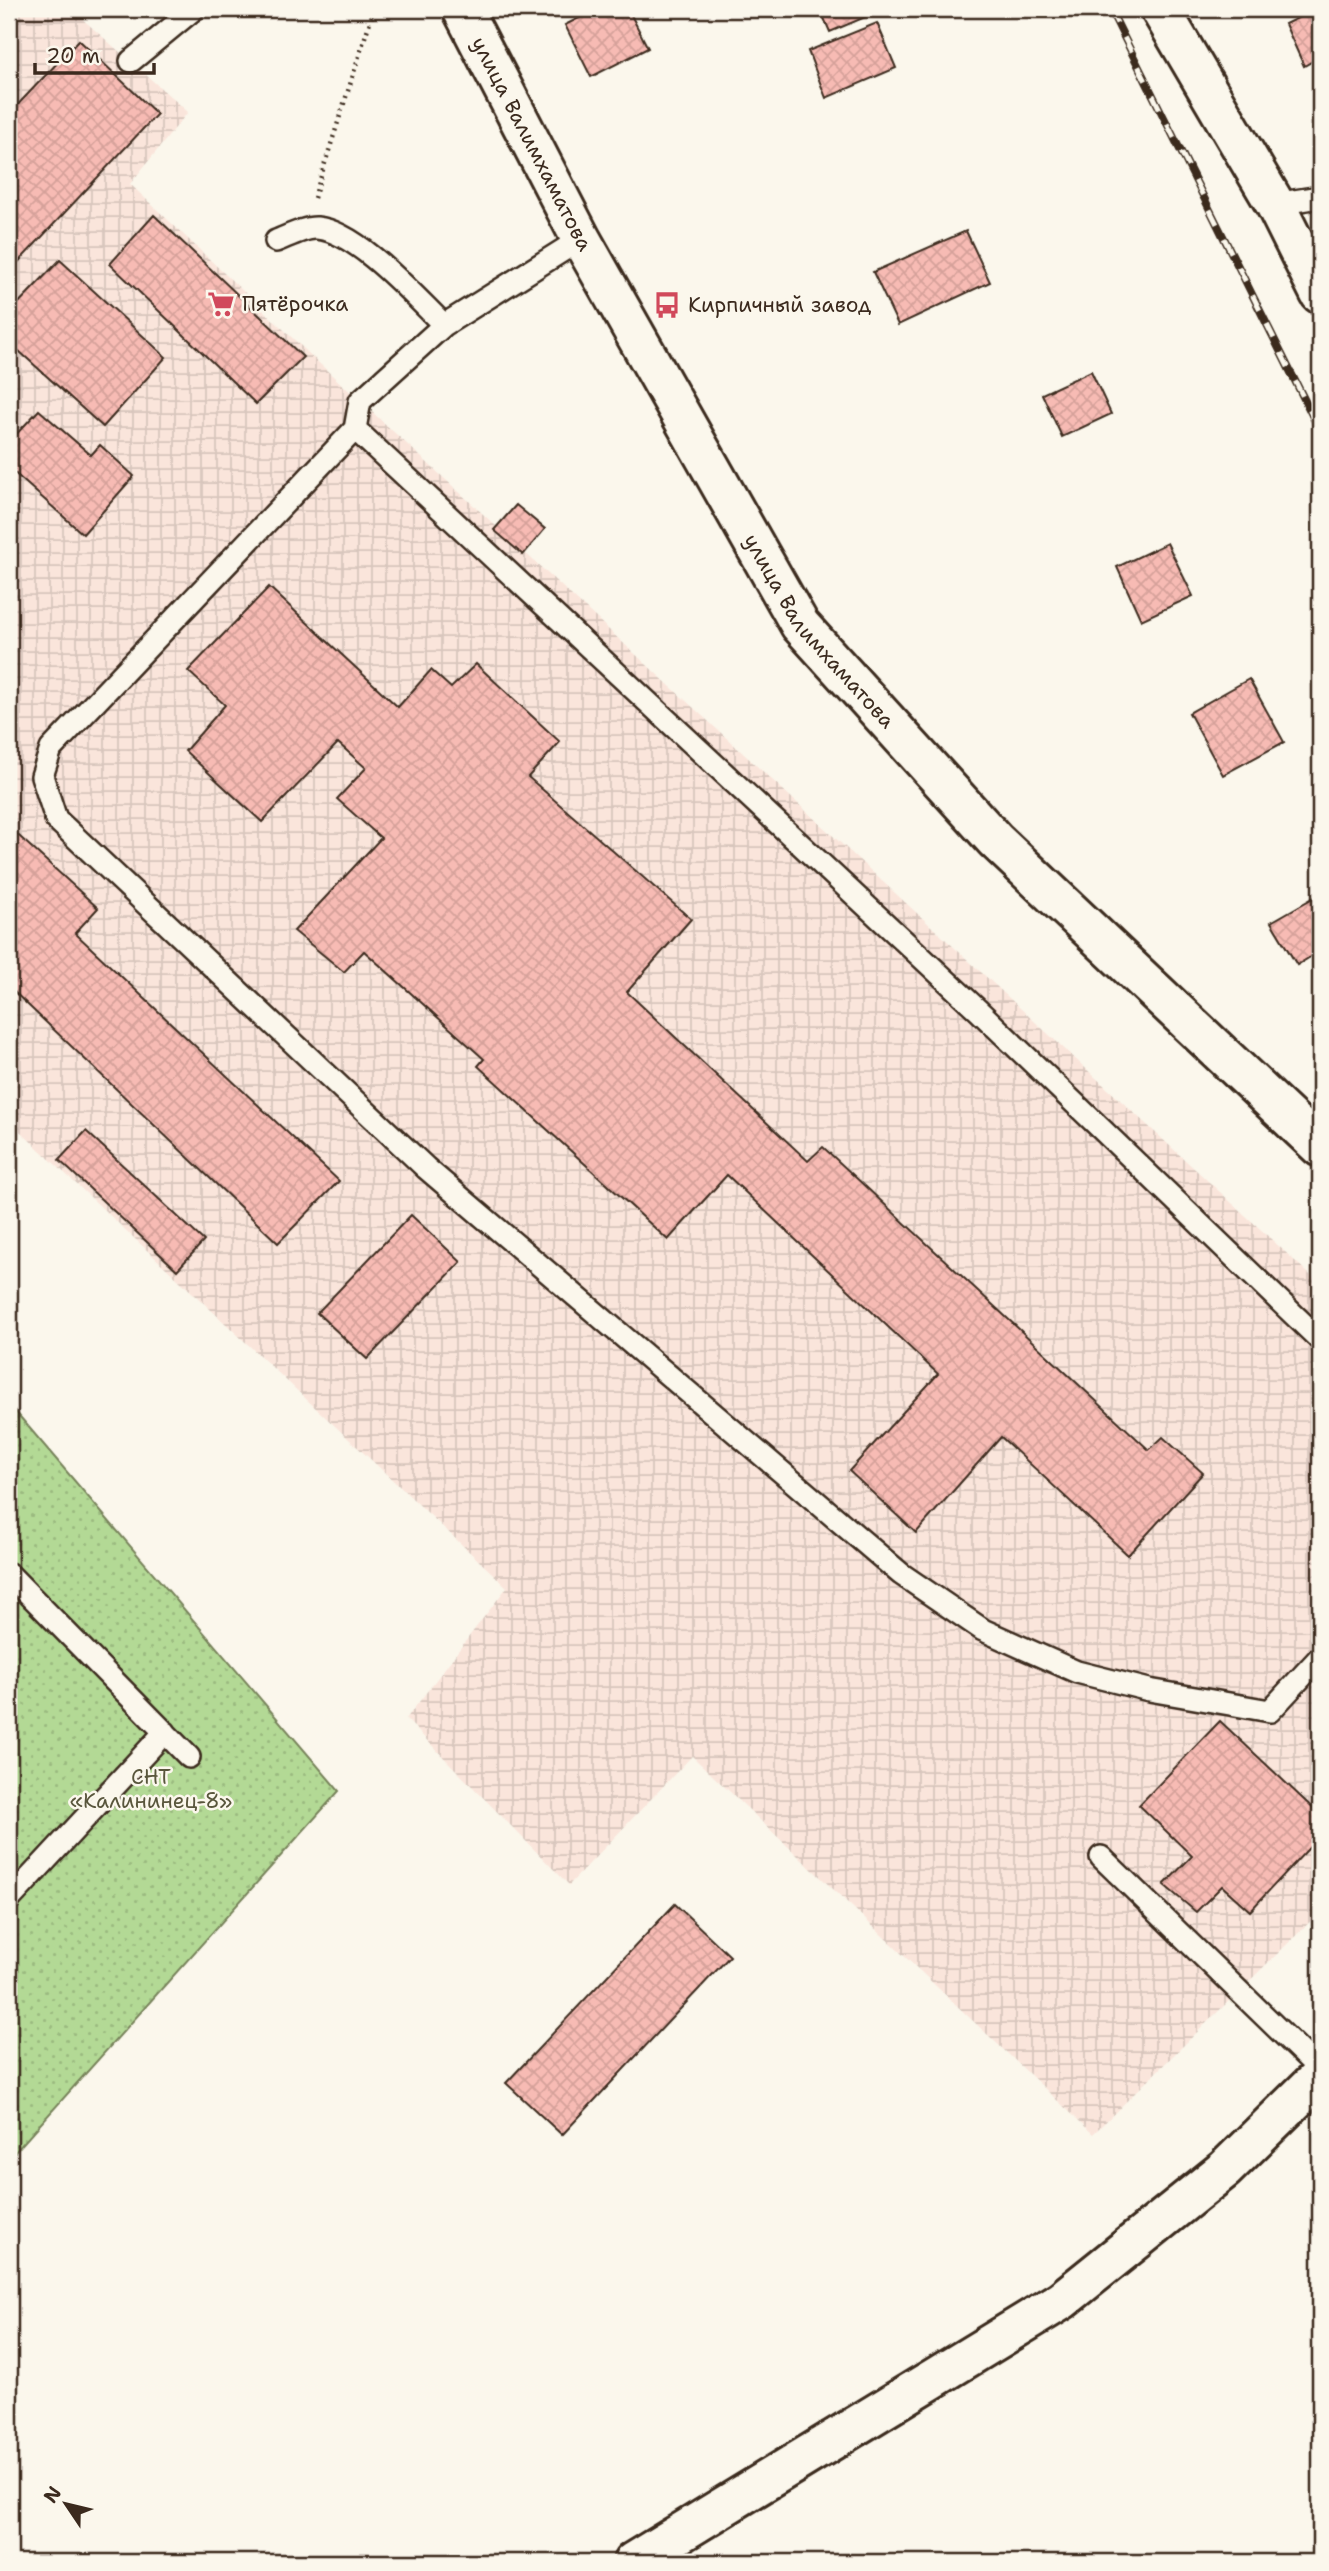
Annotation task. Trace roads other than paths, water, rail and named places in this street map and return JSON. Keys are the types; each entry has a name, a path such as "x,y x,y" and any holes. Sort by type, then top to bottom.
{"main road":[{"name":"улица Валимхаматова","path":"462,9 581,239 800,625 995,840 1320,1147"},
{"path":"1160,9 1275,204 1320,294"},
{"path":"633,2562 1062,2300 1225,2169 1320,2076"}],"lane":[{"path":"131,61 194,9"},
{"path":"1275,204 1320,197"},
{"path":"276,241 315,228 343,235 389,271 444,325"},
{"path":"581,239 444,325 360,401 355,429 51,749 41,776 56,819 426,1168 901,1574 982,1630 1077,1672 1149,1690 1270,1711 1320,1657"},
{"path":"355,429 968,1002 1320,1340"},
{"path":"9,1574 189,1757"},
{"path":"9,1900 165,1732"},
{"path":"1101,1857 1320,2070"}],"railway":[{"path":"1110,9 1320,431"}],"place":[{"name":"Пятёрочка","path":"221,304"},
{"name":"Кирпичный завод","path":"667,305"}],"park label":[{"name":"СНТ «Калининец-8»","path":"151,1789"}]}
